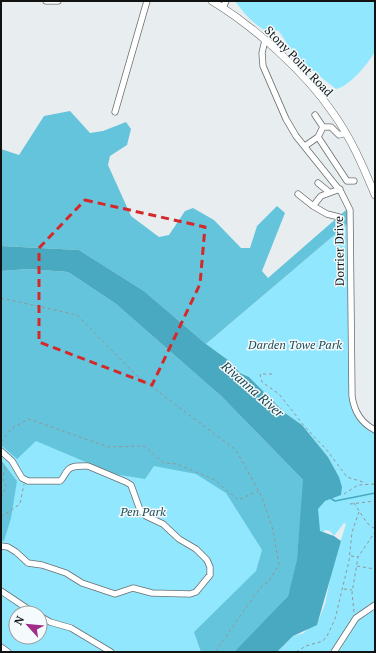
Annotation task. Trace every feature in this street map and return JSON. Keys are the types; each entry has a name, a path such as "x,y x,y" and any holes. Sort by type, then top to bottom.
{"main road":[{"name":"Stony Point Road","path":"212,1 224,4 265,40 314,89 333,113 346,133 364,167 375,195"}],"street":[{"path":"46,1 58,1"},
{"path":"116,112 147,1"},
{"name":"Dorrier Drive","path":"265,40 262,60 266,75 286,119 305,146 340,189 348,204 351,219 353,401 361,420 375,430"},
{"path":"315,115 323,127"},
{"path":"323,127 331,127 339,135 346,133"},
{"path":"305,146 318,137 323,127"},
{"path":"318,137 346,181 354,181"},
{"path":"318,183 329,192"},
{"path":"313,206 321,196 340,189"},
{"path":"298,194 313,206 327,214 339,217"},
{"path":"1,450 12,461 23,478 28,481 60,481 64,478 68,470 73,467 88,466 126,482 131,485 140,510 196,549 207,560 210,568 210,575 204,585 196,592 190,594 152,593 134,588 115,594 82,583 66,573 42,565 28,563 16,552 8,547 1,546"},
{"path":"1,590 23,605"},
{"path":"334,652 356,618 375,605"},
{"path":"48,621 71,628 111,652"},
{"path":"1,647 8,652"}],"path":[{"path":"1,298 77,315 136,375 236,450 262,497 272,530 279,565 268,582 260,588 216,652"},
{"path":"272,374 260,374 262,382 280,394 305,427 348,477 366,484"},
{"path":"1,442 12,428 29,419 108,447 144,446 164,463 177,464 215,480 238,500 258,491"},
{"path":"1,462 5,467 3,479 6,486 1,498"},
{"path":"1,517 20,504 24,491 23,478"},
{"path":"344,494 358,485 375,484"},
{"path":"350,504 375,501"},
{"path":"354,503 367,523 375,529"},
{"path":"296,652 306,646 323,641 327,636 339,609 350,556 352,532 359,512"},
{"path":"356,618 352,601 358,557 375,532"},
{"path":"350,556 358,557"},
{"path":"357,566 375,570"},
{"path":"344,589 353,590"}],"highlighted area":[{"path":"85,200 205,227 200,284 152,385 39,342 39,248"}],"green space":[{"path":"235,1 375,1 375,51 369,61 353,79 347,84 336,89 297,58 278,30 272,34 261,28 242,11"},
{"name":"Pen Park","path":"352,220 354,402 365,422 375,429 375,652 277,652 293,636 304,633 308,628 317,624 325,604 333,565 346,524 344,523 334,536 330,531 325,530 322,534 254,652 1,652 1,270 325,501 341,494 339,477 328,457 302,425 285,413 249,377 240,373 228,360 206,344"}],"shaded area":[{"path":"70,111 90,133 103,131 126,122 131,129 127,145 110,156 108,165 131,216 159,237 169,235 185,211 193,208 214,220 241,248 250,248 257,226 277,206 285,213 262,271 268,278 346,210 352,220 206,344 144,291 79,250 1,246 1,149 19,155 44,116"},
{"path":"29,269 68,272 116,304 221,396 304,481 297,559 288,596 234,652 201,652 194,632 256,571 262,550 226,493 196,474 154,466 145,479 114,474 36,441 17,459 1,445 1,271"},
{"path":"1,460 17,481 11,518 4,541 1,540"}],"water":[{"name":"Rivanna River","path":"1,246 79,250 144,291 206,344 228,360 240,373 249,377 285,413 302,425 328,457 339,477 342,487 341,495 325,501 318,509 320,531 334,536 341,541 317,625 293,636 277,652 234,652 288,596 297,559 303,480 221,396 116,304 68,272 29,269 1,271"}],"waterway":[{"path":"330,498 335,501 375,493"}],"park label":[{"name":"Darden Towe Park","path":"295,344"}]}
